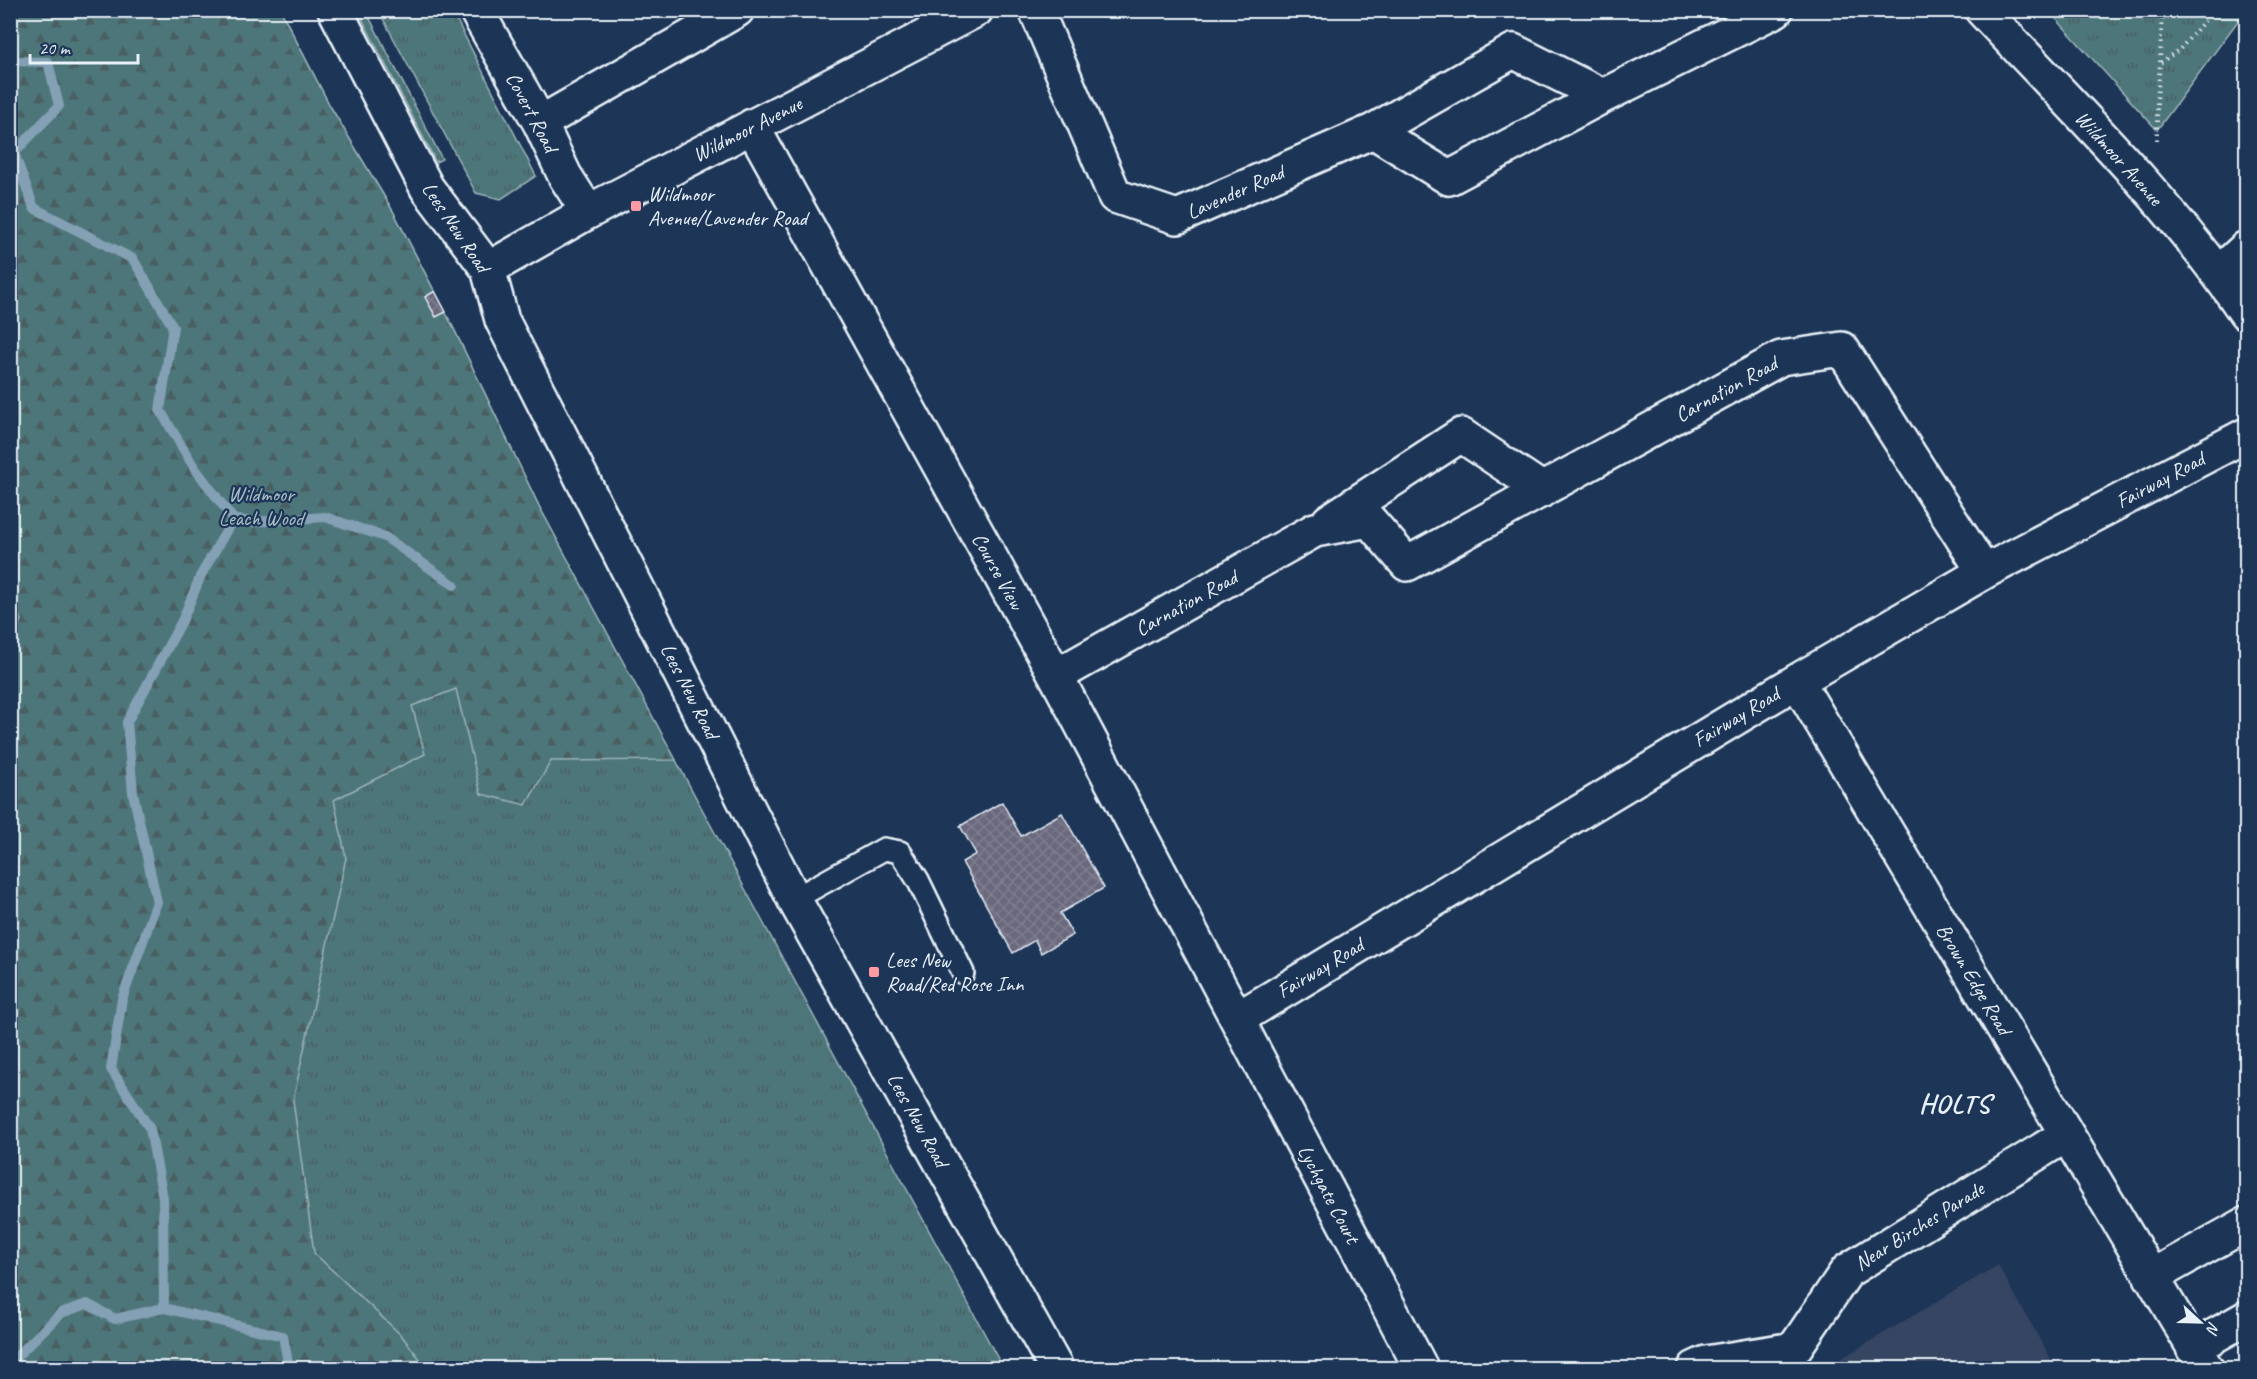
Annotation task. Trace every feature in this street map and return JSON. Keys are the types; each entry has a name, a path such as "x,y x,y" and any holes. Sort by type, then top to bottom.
{"street":[{"name":"Lees New Road","path":"335,10 427,188 488,269 502,320 795,898 1056,1368"},
{"name":"Covert Road","path":"476,10 540,123 565,176 588,212"},
{"path":"540,123 737,10"},
{"name":"Wildmoor Avenue","path":"488,269 588,212 976,10"},
{"name":"Lavender Road","path":"1036,10 1115,196 1177,217 1373,131 1513,51 1603,96"},
{"path":"1373,131 1449,178 1603,96 1776,10"},
{"name":"Wildmoor Avenue","path":"1982,10 2112,148 2219,273 2247,313"},
{"name":"Course View","path":"752,126 1056,675 1237,1019"},
{"path":"2219,273 2247,248"},
{"name":"Carnation Road","path":"1315,530 1369,520 1407,564 1781,358 1842,350 1984,572"},
{"name":"Carnation Road","path":"1056,675 1315,530 1461,435 1543,490"},
{"name":"Fairway Road","path":"1237,1019 1797,681 1984,572 2247,435"},
{"name":"Brown Edge Road","path":"1797,681 2199,1358 2247,1318"},
{"name":"Lychgate Court","path":"1237,1019 1421,1368"},
{"name":"Near Birches Parade","path":"1695,1368 1706,1363 1801,1359 1847,1271 2066,1135"},
{"path":"2151,1277 2247,1224"}],"lane":[{"path":"795,898 884,849 900,852 918,880 963,973"}],"path":[{"path":"2157,140 2162,10"},
{"path":"2160,63 2180,49 2214,10"}],"shaded area":[{"path":"1998,1265 2056,1368 1825,1368"}],"green space":[{"path":"2049,10 2246,10 2157,130 2049,11"},
{"name":"Wildmoor Leach Wood","path":"10,11 281,11 330,106 393,211 454,329 539,506 1003,1368 11,1368"},
{"name":"Wildmoor Leach Wood","path":"11,11 281,11 330,106 393,211 454,329 539,506 676,760 551,761 526,805 481,794 456,689 412,706 425,754 334,800 346,858 293,1100 314,1253 401,1335 427,1368 11,1368 10,651 21,620 11,599"},
{"path":"358,11 366,11 442,159 436,162"},
{"path":"379,11 452,11 536,176 501,199 476,193"}],"building":[{"path":"435,291 446,312 436,317 425,297"},
{"path":"1002,802 1021,836 1062,813 1104,888 1060,913 1073,935 1041,953 1035,940 1013,953 962,862 976,854 960,826"}],"waterway":[{"path":"10,29 13,61 48,62 59,106 14,153 34,208 133,259 173,327 160,410 194,467 233,519 201,575 182,621 127,722 133,793 157,902 122,999 111,1069 150,1129 163,1198 164,1308"},
{"path":"233,519 253,522 325,517 385,537 454,585"},
{"path":"10,1363 61,1313 87,1304 115,1319 164,1308 283,1336 289,1368"}],"place":[{"name":"Wildmoor Avenue/Lavender Road","path":"636,206"},
{"name":"Lees New Road/Red Rose Inn","path":"874,972"}],"district":[{"name":"HOLTS","path":"1955,1103"}]}
